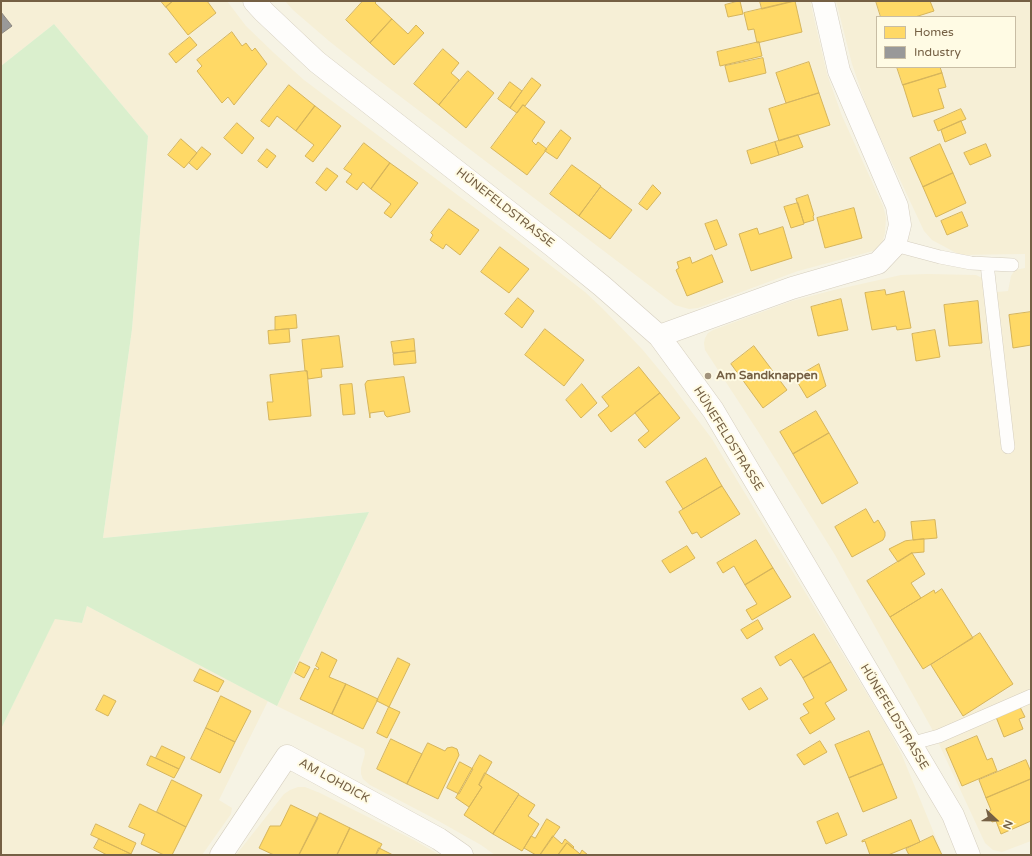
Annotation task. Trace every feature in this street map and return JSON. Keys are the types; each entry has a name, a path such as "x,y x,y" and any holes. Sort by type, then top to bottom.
{"street":[{"name":"HÜNEFELDSTRASSE","path":"254,1 317,62 554,247 602,286 659,336 713,410 953,815 969,855"},
{"path":"659,336 792,288 878,263 895,245 900,225 897,206 839,71 823,1"},
{"name":"AM LOHDICK","path":"221,855 287,756 439,839 462,855"}],"lane":[{"path":"895,245 940,257 971,263 1012,266"},
{"path":"987,264 1008,446"},
{"path":"910,744 939,736 1031,696"}],"shaded area":[{"path":"1,1 227,1 246,26 304,80 585,292 642,349 667,379 712,439 886,725 901,753 943,855 495,855 481,845 435,819 370,785 363,779 361,774 365,754 364,749 277,706 369,512 103,538 132,329 148,136 54,24 1,66"},
{"path":"285,1 810,1 827,74 842,116 883,206 886,217 883,240 878,248 873,251 798,271 698,308 689,309 675,305 368,72 329,41 293,10"},
{"path":"836,1 1031,1 1031,841 1002,852 993,850 985,843 932,729 835,555 705,350 705,338 708,333 713,330 792,301 830,291 901,275 927,274 976,275 984,279 986,293 1008,291 1011,276 1015,270 1025,268 1025,254 960,255 932,240 924,231 870,116 852,64"},
{"path":"87,606 268,701 219,800 232,808 231,814 202,855 1,855 1,729 55,618 82,623"},
{"path":"298,787 305,787 320,793 414,840 440,855 236,855 284,794"}],"green space":[{"path":"54,24 148,136 132,329 103,538 369,512 277,706 87,606 82,623 55,619 1,729 1,66"}],"building: Homes":[{"path":"161,1 173,1 166,7"},
{"path":"173,1 207,1 216,13 188,35 166,7"},
{"path":"363,1 377,1 375,3 392,19 370,43 346,20"},
{"path":"740,1 743,14 728,17 725,5"},
{"path":"760,1 795,1 762,9"},
{"path":"795,1 802,32 757,43 754,29 748,30 744,13"},
{"path":"876,1 930,1 934,11 918,16 881,16"},
{"path":"392,19 408,34 416,25 424,33 394,65 370,43"},
{"path":"232,32 242,46 246,43 252,51 255,48 267,64 234,105 228,97 222,103 197,71 202,66 197,60"},
{"path":"190,37 197,45 176,63 169,54"},
{"path":"759,42 762,56 720,66 717,52"},
{"path":"443,49 459,63 451,73 459,80 439,105 414,84"},
{"path":"763,58 766,73 729,82 725,66"},
{"path":"809,62 819,93 786,103 776,73"},
{"path":"897,68 940,68 942,73 903,85"},
{"path":"468,71 494,93 466,128 439,105"},
{"path":"942,73 946,87 938,89 944,108 913,117 903,85"},
{"path":"532,78 541,85 525,106 523,105 517,113 510,108"},
{"path":"510,82 522,91 510,108 498,99"},
{"path":"289,85 315,106 296,131 277,116 269,127 261,121"},
{"path":"819,93 830,125 779,141 769,109"},
{"path":"523,105 545,122 532,141 536,145 538,142 547,149 527,175 491,148"},
{"path":"315,106 341,126 313,162 305,156 314,145 296,131"},
{"path":"961,109 966,119 938,131 934,121"},
{"path":"961,121 966,133 945,142 941,130"},
{"path":"237,123 254,138 242,154 224,138"},
{"path":"561,130 571,138 557,159 545,151"},
{"path":"798,135 803,147 779,155 775,142"},
{"path":"181,139 197,153 184,168 168,155"},
{"path":"775,142 779,155 751,164 747,151"},
{"path":"364,143 390,163 371,189 363,182 357,190 346,182 352,174 344,169"},
{"path":"940,144 953,173 923,187 910,158"},
{"path":"986,144 991,156 970,165 964,153"},
{"path":"202,147 211,154 197,170 189,163"},
{"path":"267,149 276,156 267,168 258,161"},
{"path":"390,163 418,183 391,218 384,213 391,204 371,189"},
{"path":"572,165 601,186 579,216 550,194"},
{"path":"327,168 338,176 326,191 316,183"},
{"path":"953,173 966,203 936,217 923,187"},
{"path":"653,185 661,193 647,210 639,204"},
{"path":"601,187 632,210 610,239 579,216"},
{"path":"808,195 814,220 804,223 796,199"},
{"path":"798,203 804,224 791,228 784,207"},
{"path":"854,208 862,238 825,248 817,218"},
{"path":"449,209 479,230 460,255 446,244 443,249 430,240 433,235 431,233"},
{"path":"962,212 968,226 947,235 941,221"},
{"path":"717,220 727,245 715,250 705,224"},
{"path":"783,227 792,258 751,271 739,234 757,228 759,234"},
{"path":"500,247 529,269 509,293 481,272"},
{"path":"712,255 723,282 687,296 676,270 679,268 677,262 690,257 692,263"},
{"path":"885,290 886,295 904,291 911,328 897,330 896,326 872,330 865,293"},
{"path":"518,298 534,311 522,328 505,314"},
{"path":"841,299 848,330 818,336 811,307"},
{"path":"978,301 982,343 949,346 944,305"},
{"path":"1031,312 1031,345 1013,348 1009,315"},
{"path":"296,315 297,328 275,330 275,317"},
{"path":"289,329 290,342 269,344 268,331"},
{"path":"545,329 584,360 564,386 525,355"},
{"path":"935,330 940,357 916,361 912,334"},
{"path":"339,336 343,367 321,369 322,377 308,379 307,371 305,371 302,340"},
{"path":"414,339 415,351 393,353 391,342"},
{"path":"754,346 787,390 763,408 731,364"},
{"path":"415,351 416,363 394,365 393,354"},
{"path":"819,364 826,386 807,398 795,378"},
{"path":"639,367 660,393 611,432 598,415 609,406 602,397"},
{"path":"307,371 311,416 269,420 267,402 273,402 270,375"},
{"path":"404,377 410,412 387,417 384,411 370,413 370,418 365,384 367,381"},
{"path":"352,384 355,414 343,415 340,385"},
{"path":"582,384 597,403 581,418 566,400"},
{"path":"660,393 680,418 645,448 638,440 649,431 635,413"},
{"path":"816,411 829,433 793,454 780,432"},
{"path":"829,433 858,483 822,504 793,454"},
{"path":"706,458 722,486 683,509 666,482"},
{"path":"722,486 740,514 701,538 697,532 692,534 679,512"},
{"path":"866,509 874,523 878,520 885,532 885,536 883,540 852,557 835,527"},
{"path":"935,520 937,538 913,540 911,522"},
{"path":"924,539 924,552 912,553 898,562 889,549 905,541"},
{"path":"756,540 773,568 745,585 734,566 723,573 717,563"},
{"path":"687,546 695,558 670,573 662,561"},
{"path":"912,553 925,574 911,583 921,598 890,617 867,581"},
{"path":"773,568 791,597 752,620 746,610 757,604 745,585"},
{"path":"942,589 973,638 923,669 890,617 934,590 935,593"},
{"path":"758,620 763,629 747,639 741,630"},
{"path":"980,633 1013,684 963,716 931,665"},
{"path":"814,634 831,662 803,678 791,659 780,666 775,657"},
{"path":"322,652 337,660 329,677 346,684 332,714 300,699 315,668 318,670 319,668 316,666"},
{"path":"398,658 410,664 389,707 377,701"},
{"path":"300,662 310,667 304,678 295,673"},
{"path":"831,662 847,690 825,703 835,719 810,734 800,718 809,713 803,704 814,698 803,678"},
{"path":"200,669 224,681 218,692 194,681"},
{"path":"346,684 378,699 363,729 332,714"},
{"path":"761,688 768,699 749,710 742,699"},
{"path":"104,695 116,701 108,716 96,710"},
{"path":"221,696 251,711 235,742 206,728"},
{"path":"389,707 400,712 387,738 377,733"},
{"path":"1020,707 1025,717 1019,719 1023,729 1004,737 996,717"},
{"path":"206,728 235,742 220,773 191,759"},
{"path":"869,731 883,764 849,778 835,745"},
{"path":"977,736 987,760 992,758 997,771 962,786 946,749"},
{"path":"391,739 422,754 407,784 377,769"},
{"path":"820,741 827,752 804,765 797,755"},
{"path":"428,743 445,751 447,748 452,747 457,749 459,755 438,799 407,784"},
{"path":"162,746 185,757 179,769 156,758"},
{"path":"480,755 492,762 479,785 482,787 469,807 456,798"},
{"path":"151,756 179,769 174,778 147,765"},
{"path":"1026,760 1031,772 1031,779 986,798 979,780"},
{"path":"460,762 473,769 459,794 447,788"},
{"path":"883,764 897,798 863,812 849,778"},
{"path":"485,773 519,794 493,834 464,815 482,787 479,785"},
{"path":"1031,779 1031,821 1001,834 996,821 992,822 988,812 991,810 986,798"},
{"path":"172,780 202,795 186,827 157,812"},
{"path":"519,795 535,805 528,816 539,824 522,851 493,834"},
{"path":"140,804 186,827 172,855 164,855 141,844 145,834 129,827"},
{"path":"291,805 318,818 299,855 274,855 259,848 270,826 280,826"},
{"path":"320,813 350,828 337,855 299,855"},
{"path":"838,813 847,835 826,844 817,822"},
{"path":"547,819 560,827 540,855 536,855 524,848 531,836 535,838"},
{"path":"911,820 920,842 888,855 870,855 865,841 862,841"},
{"path":"96,824 136,843 131,854 91,835"},
{"path":"350,828 382,844 376,855 337,855"},
{"path":"553,836 562,844 565,839 574,847 573,848 567,843 558,855 540,855"},
{"path":"933,836 942,855 909,855 906,849"},
{"path":"99,839 131,854 107,855 94,848"},
{"path":"567,843 580,854 582,850 588,855 558,855"},
{"path":"379,848 393,855 376,855"}],"building: Industry":[{"path":"1,12 12,26 1,34"}],"place":[{"name":"Am Sandknappen","path":"708,376"}]}
